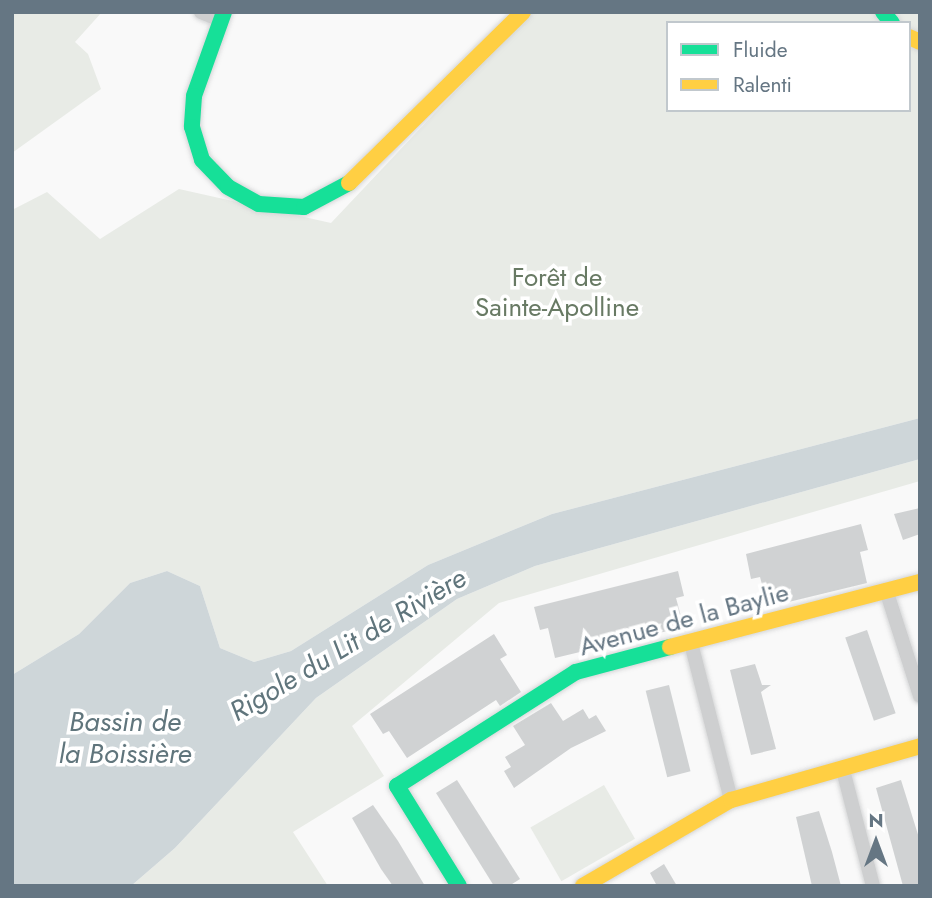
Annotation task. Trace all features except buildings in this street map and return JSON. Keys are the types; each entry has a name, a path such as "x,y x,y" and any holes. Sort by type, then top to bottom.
{"street":[{"path":"201,12 223,16 194,96 192,127 202,160 228,187 259,204 304,207 342,189 374,163 523,12"},
{"name":"Avenue de la Baylie","path":"459,886 397,786 576,673 887,593 920,582"},
{"path":"887,593 920,696"},
{"path":"691,643 731,800"},
{"path":"589,884 731,800 920,746"},
{"path":"843,770 873,886"}],"green space":[{"path":"12,12 102,12 75,42 88,54 101,89 12,153"},
{"name":"Forêt de Sainte-Apolline","path":"530,12 920,12 920,418 552,514 428,565 291,651 254,662 220,648 200,586 167,571 130,583 79,634 12,675 12,210 47,192 100,239 179,189 331,223"},
{"path":"920,459 920,481 499,603 352,726 384,776 293,832 328,886 131,886 175,848 316,698 457,599 535,566"},
{"path":"604,785 635,839 561,881 530,828"}],"water":[{"name":"Bassin de la Boissière","path":"920,418 920,459 535,566 457,599 316,698 175,848 131,886 12,886 12,675 79,634 130,583 167,571 200,586 220,648 254,662 291,651 428,565 552,514"}],"traffic: fast":[{"path":"224,12 194,96 192,127 202,160 228,187 259,204 304,207 349,183"},
{"path":"883,12 890,21"},
{"path":"459,886 397,786 576,672 670,647"}],"traffic: slow":[{"path":"349,183 523,12"},
{"path":"911,38 920,42"},
{"path":"670,647 920,582"},
{"path":"583,886 731,800 920,746"}],"water label":[{"name":"Rigole du Lit de Rivière","path":"348,645"}]}
